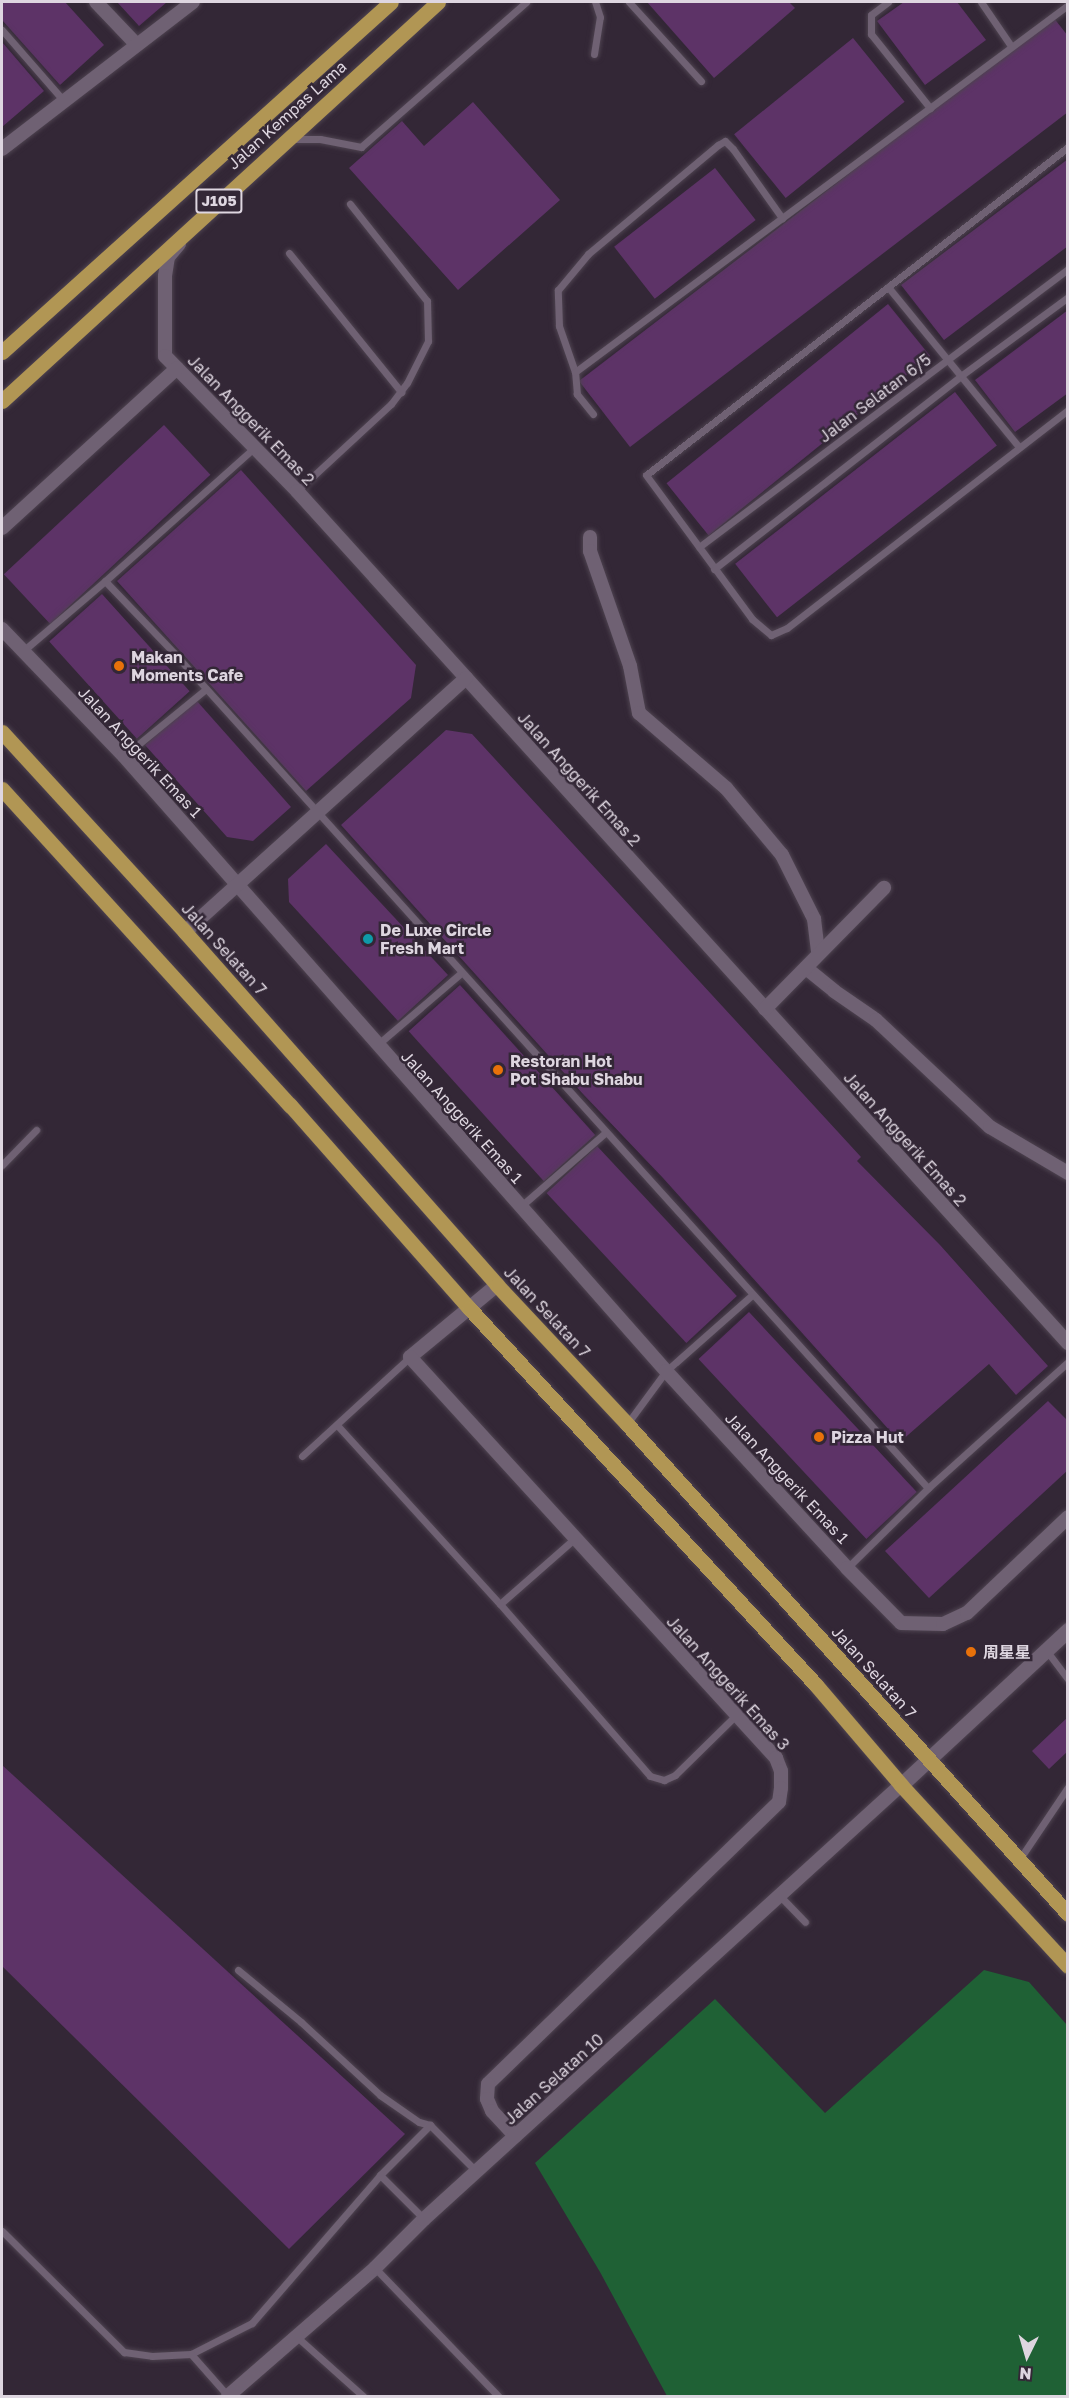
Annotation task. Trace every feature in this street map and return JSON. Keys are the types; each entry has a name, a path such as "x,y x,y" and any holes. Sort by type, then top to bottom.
{"main road":[{"name":"Jalan Kempas Lama","path":"2,352 391,2"},
{"name":"Jalan Kempas Lama","path":"2,401 203,215 291,139 438,2"},
{"name":"Jalan Selatan 7","path":"2,732 185,932 497,1285 627,1424 1067,1912"},
{"path":"2,789 290,1105 469,1308 816,1685 901,1785 1068,1966"}],"street":[{"path":"96,2 136,44"},
{"path":"2,147 192,2"},
{"name":"Jalan Anggerik Emas 2","path":"203,215 168,257 163,292 165,356 297,491 1068,1343"},
{"path":"2,528 177,368"},
{"path":"590,537 590,551 630,666 639,713 726,788 782,855 814,919 818,953"},
{"name":"Jalan Anggerik Emas 1","path":"2,629 124,756 239,883 376,1045 666,1371 847,1568 902,1623 943,1624 967,1613 1068,1517"},
{"path":"185,932 466,678"},
{"path":"765,1009 884,888"},
{"path":"806,968 876,1020 990,1127 1068,1173"},
{"path":"410,1357 497,1285"},
{"name":"Jalan Anggerik Emas 3","path":"410,1357 776,1758 781,1771 779,1802 488,2084 487,2099 492,2111 515,2136"},
{"path":"901,1785 1068,1630"},
{"name":"Jalan Selatan 10","path":"228,2396 375,2268 476,2171 901,1785"}],"lane":[{"path":"291,139 320,139 361,147 526,2"},
{"path":"594,54 600,18 595,2"},
{"path":"629,2 701,81"},
{"path":"888,2 871,15 871,34 930,108"},
{"path":"981,2 1011,46"},
{"path":"575,372 1068,4"},
{"path":"2,30 64,100"},
{"path":"593,414 576,394 575,372 559,326 558,290 588,254 725,141 782,218"},
{"path":"1068,147 646,475 752,619 771,635 787,628 1068,410"},
{"path":"297,491 400,392 428,340 427,302 350,204"},
{"path":"289,253 400,392"},
{"name":"Jalan Selatan 6/5","path":"699,547 1068,269"},
{"path":"888,287 1019,447"},
{"path":"714,569 962,375 1068,297"},
{"path":"23,651 255,447"},
{"path":"105,581 206,689 460,973 928,1488"},
{"path":"124,756 206,689"},
{"path":"376,1045 460,973"},
{"path":"2,1165 36,1130"},
{"path":"520,1208 606,1132"},
{"path":"627,1424 666,1371 752,1295"},
{"path":"302,1456 410,1357"},
{"path":"847,1568 928,1488 1068,1362"},
{"path":"337,1425 500,1604 650,1776 664,1780 675,1775 736,1714"},
{"path":"500,1604 575,1538"},
{"path":"1046,1650 1068,1679"},
{"path":"1018,1860 1068,1787"},
{"path":"780,1896 804,1922"},
{"path":"238,1970 301,2022 380,2095 419,2122 430,2125 476,2171"},
{"path":"2,2231 124,2352 153,2356 191,2354 252,2323 380,2175 430,2125"},
{"path":"380,2175 424,2219"},
{"path":"375,2268 498,2397"},
{"path":"297,2337 363,2397"},
{"path":"191,2354 228,2396"}],"green space":[{"path":"984,1970 1029,1982 1067,2025 1067,2396 667,2396 600,2272 535,2163 715,1999 825,2113"}],"building":[{"path":"2,2 65,2 104,45 60,85 2,20"},
{"path":"117,2 167,2 139,26"},
{"path":"647,2 789,2 795,8 714,78"},
{"path":"904,2 957,2 986,40 925,85 877,21"},
{"path":"1053,17 1068,36 1068,112 630,447 579,381"},
{"path":"853,38 905,102 786,198 734,134"},
{"path":"2,42 44,91 2,127"},
{"path":"473,102 560,200 458,290 349,168 402,121 424,146"},
{"path":"1068,159 1068,246 944,340 901,285"},
{"path":"715,168 756,220 655,299 614,247"},
{"path":"888,304 930,356 709,535 667,483"},
{"path":"1068,310 1068,393 1015,432 975,380"},
{"path":"955,392 997,446 777,617 735,564"},
{"path":"164,425 210,475 50,624 4,574"},
{"path":"241,470 416,665 411,698 306,791 117,581"},
{"name":"Makan Moments Cafe","path":"102,594 190,691 137,739 49,642"},
{"path":"196,700 291,807 253,841 227,837 145,745"},
{"path":"446,730 472,734 861,1157 857,1161 940,1245 1048,1366 1016,1395 989,1364 900,1442 341,825"},
{"name":"De Luxe Circle Fresh Mart","path":"326,844 448,975 398,1021 289,902 288,879"},
{"path":"460,985 595,1135 544,1181 409,1031"},
{"path":"597,1146 737,1296 686,1343 547,1193"},
{"path":"749,1312 917,1492 866,1539 699,1359"},
{"path":"1048,1401 1068,1421 1068,1470 929,1598 885,1551"},
{"path":"1068,1717 1068,1751 1049,1769 1032,1751"},
{"path":"2,1765 405,2134 289,2249 2,1966"}],"place":[{"name":"Makan Moments Cafe","path":"119,666"},
{"name":"De Luxe Circle Fresh Mart","path":"368,939"},
{"name":"Restoran Hot Pot Shabu Shabu","path":"498,1070"},
{"name":"Pizza Hut","path":"819,1437"},
{"name":"周星星","path":"971,1652"}]}
